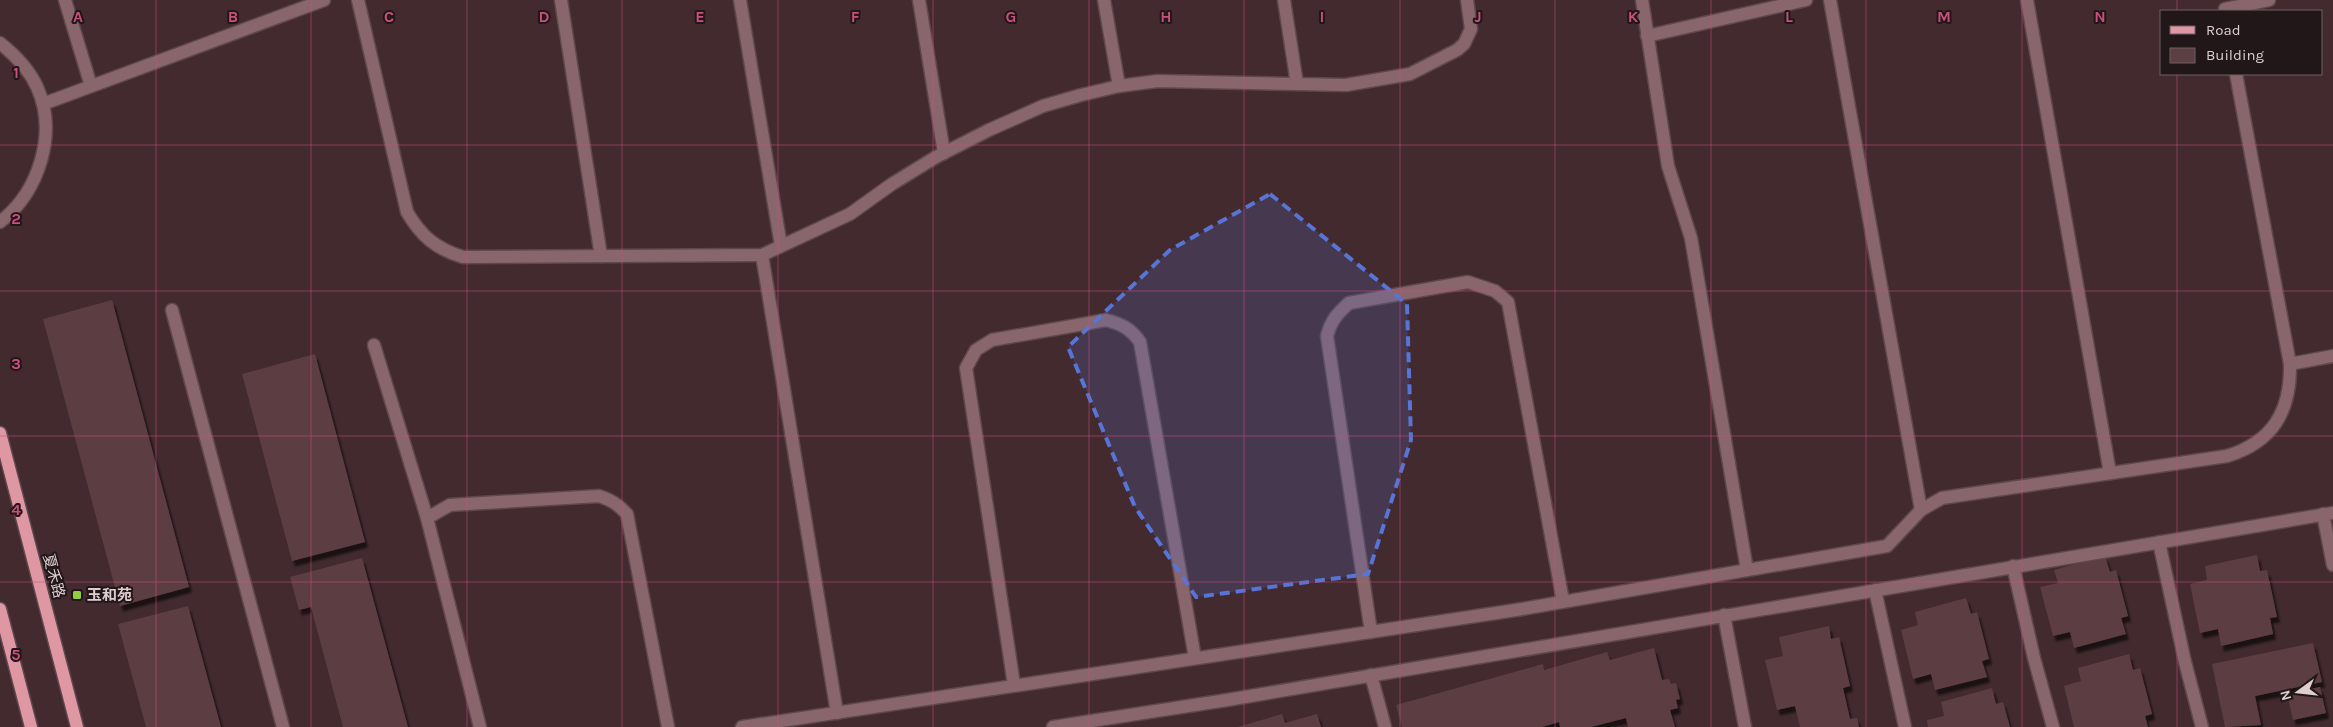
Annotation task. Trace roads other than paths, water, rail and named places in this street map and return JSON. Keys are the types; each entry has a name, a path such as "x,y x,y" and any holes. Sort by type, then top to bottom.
{"main road":[{"name":"夏禾路","path":"0,433 77,727"},
{"path":"0,609 31,727"}],"lane":[{"path":"65,0 92,86"},
{"path":"44,104 324,0"},
{"path":"358,0 407,212 416,228 428,241 444,252 462,257 762,255 850,214 892,184 944,153 989,130 1044,106 1119,86 1158,81 1346,84 1410,74 1431,65 1464,44 1472,29 1467,0"},
{"path":"561,0 601,256"},
{"path":"740,0 781,246"},
{"path":"919,0 944,153"},
{"path":"1104,0 1119,86"},
{"path":"1284,0 1297,84"},
{"path":"1642,0 1668,166 1691,238 1747,570"},
{"path":"1648,36 1806,0"},
{"path":"1830,0 1921,510"},
{"path":"2027,0 2110,473"},
{"path":"2224,7 2269,0"},
{"path":"0,43 27,69 37,86 44,104 46,125 45,145 40,166 21,202 0,222"},
{"path":"742,727 1371,632 1887,546 1921,510 1942,498 2227,456 2255,444 2269,431 2281,415 2287,399 2290,382 2290,364 2236,75"},
{"path":"762,255 837,713"},
{"path":"1371,632 1327,336 1329,325 1335,316 1349,303 1468,282 1495,291 1508,302 1564,601"},
{"path":"172,310 283,727"},
{"path":"1014,685 966,368 976,350 992,340 1106,320 1119,323 1129,329 1140,342 1195,658"},
{"path":"374,345 427,518 480,727"},
{"path":"2290,364 2333,356"},
{"path":"427,518 450,505 599,496 614,501 621,507 627,514 668,727"},
{"path":"1053,727 2328,514 2333,565"},
{"path":"2159,542 2202,727"},
{"path":"2014,566 2034,658 2053,727"},
{"path":"1875,590 1905,727"},
{"path":"1724,615 1745,727"},
{"path":"1371,675 1385,727"}],"place":[{"name":"玉和苑","path":"77,595"}]}
